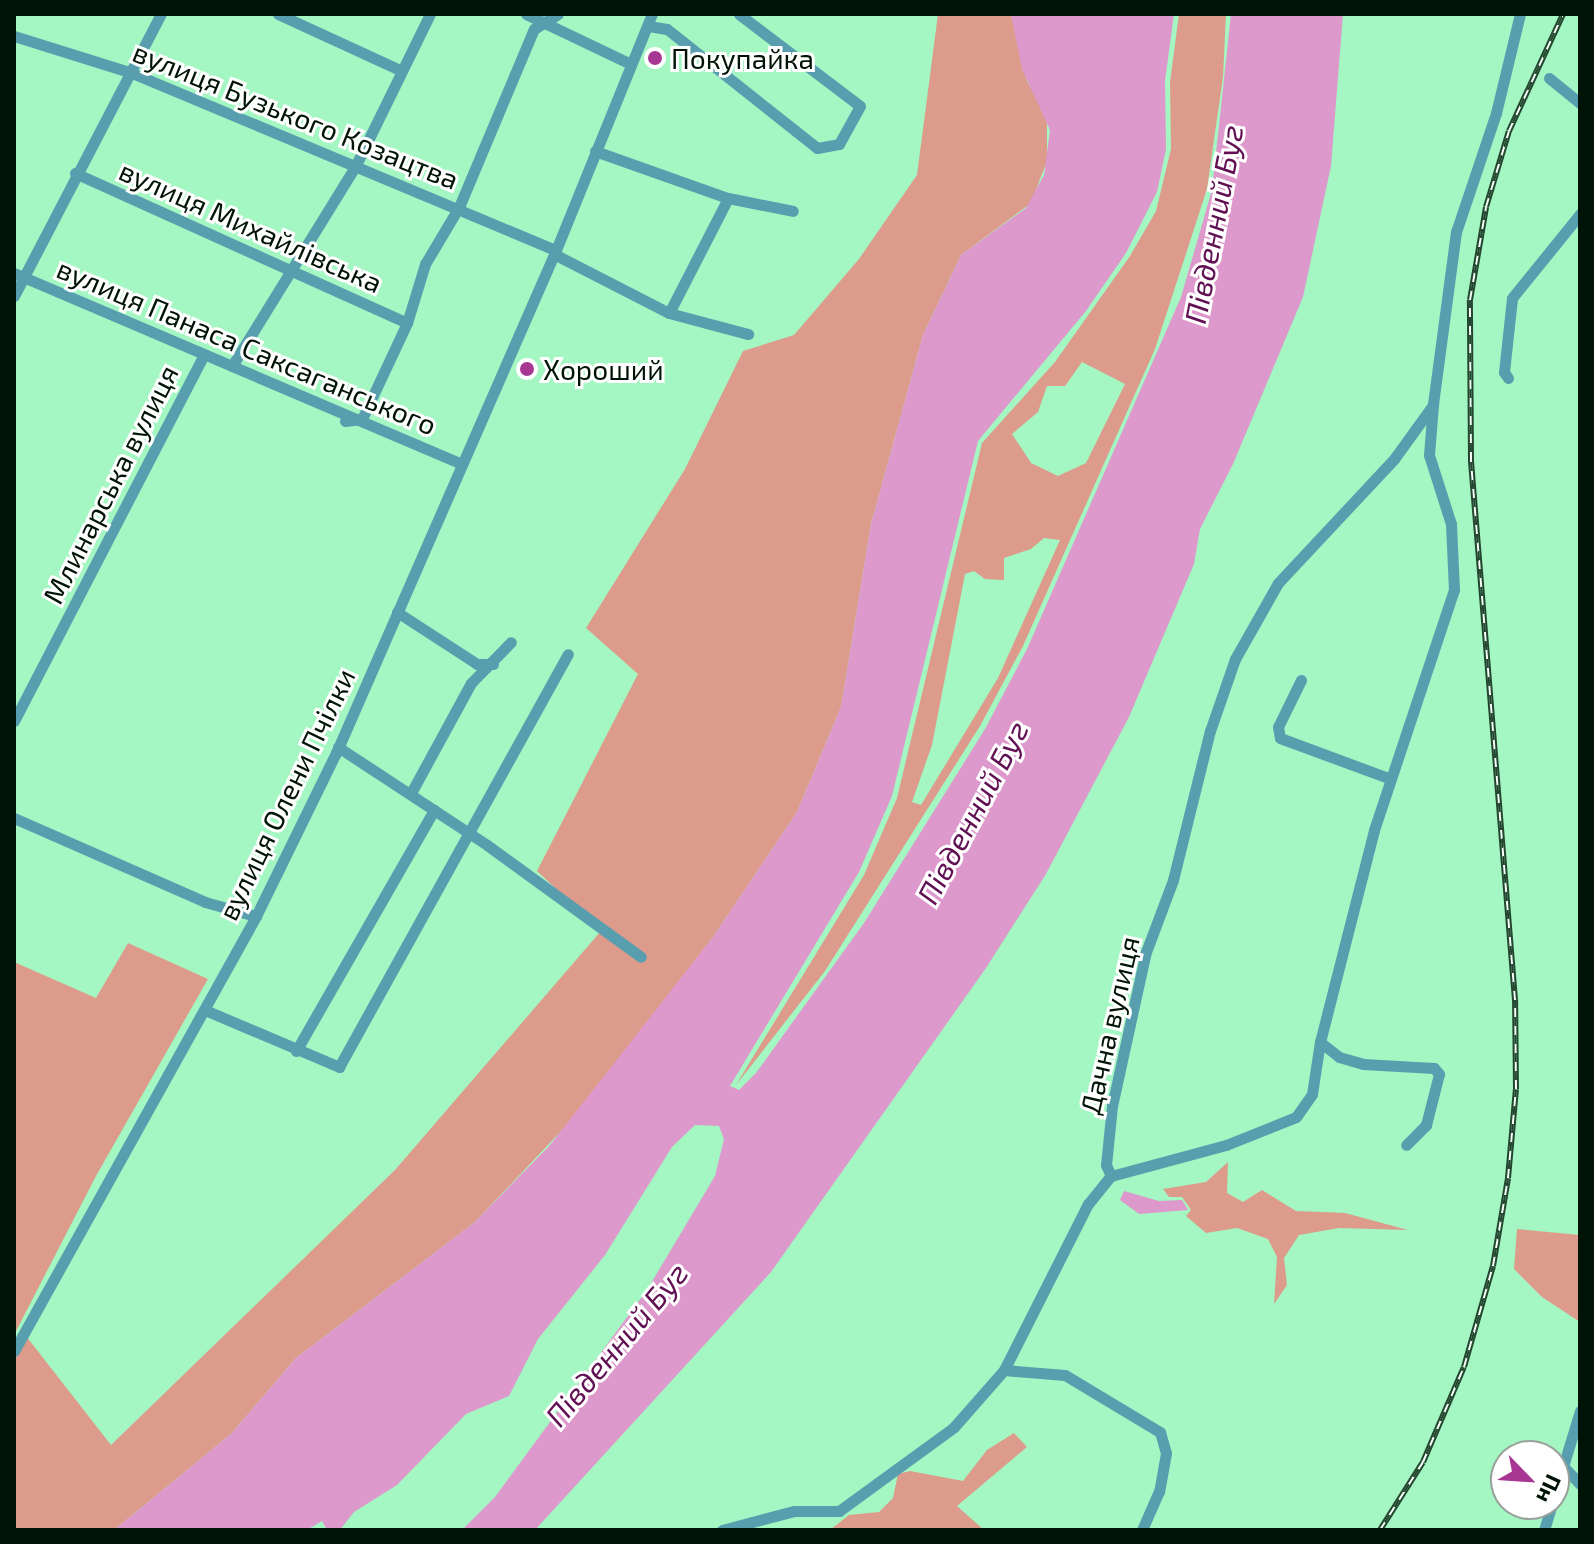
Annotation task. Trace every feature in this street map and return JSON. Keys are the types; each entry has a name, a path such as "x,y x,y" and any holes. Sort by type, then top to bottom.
{"street":[{"path":"14,296 19,275 132,73 161,14"},
{"path":"278,14 402,71"},
{"path":"232,366 356,165 430,14"},
{"path":"526,14 631,64"},
{"path":"345,421 362,419 407,323 425,264 459,207 534,29 558,14"},
{"path":"650,20 700,54 794,133 817,148 839,144 860,106 739,14"},
{"path":"722,1530 794,1511 839,1511 954,1427 1004,1370 1088,1204 1111,1176 1226,1145 1296,1117 1312,1094 1320,1042 1391,779 1454,590 1457,566 1451,524 1429,455 1433,404 1456,232 1496,113 1520,14"},
{"name":"вулиця Олени Пчілки","path":"14,1351 256,916 338,747 555,252 650,20"},
{"name":"вулиця Бузького Козацтва","path":"14,36 132,73 459,207 555,252"},
{"path":"1549,78 1580,103"},
{"path":"595,151 728,198 793,211"},
{"name":"вулиця Михайлівська","path":"75,173 292,267 407,323"},
{"path":"669,313 728,198"},
{"path":"1508,378 1504,372 1512,298 1580,214"},
{"path":"555,252 669,313 748,334"},
{"name":"вулиця Панаса Саксаганського","path":"19,275 460,463"},
{"name":"Млинарська вулиця","path":"14,721 204,355"},
{"name":"Дачна вулиця","path":"1111,1176 1106,1165 1112,1106 1146,952 1173,880 1210,731 1235,659 1278,583 1394,459 1433,404"},
{"path":"397,612 477,664 494,665"},
{"path":"411,793 471,683 494,665 511,642"},
{"path":"205,1010 339,1067 568,654"},
{"path":"1301,680 1278,727 1280,738 1391,779"},
{"path":"338,747 411,793 641,957"},
{"path":"296,1051 434,810"},
{"path":"14,818 205,902 256,916"},
{"path":"1320,1042 1339,1057 1363,1064 1434,1068 1439,1074 1426,1125 1406,1145"},
{"path":"1004,1370 1065,1375 1160,1432 1166,1453 1159,1491 1142,1530"},
{"path":"1570,1443 1580,1411"}],"shaded area":[{"path":"938,14 1011,14 1027,81 1047,118 1047,161 1031,203 961,255 923,335 871,524 841,707 797,812 713,937 581,1110 475,1222 296,1358 231,1434 114,1530 14,1530 14,1359 26,1336 111,1445 395,1170 601,931 537,871 638,674 586,628 685,469 743,351 794,335 859,259 917,175"},
{"path":"1179,14 1226,14 1223,77 1207,189 1155,349 1023,646 980,726 825,971 736,1085 864,875 897,798 982,443 1055,362 1130,256 1156,211 1171,149 1170,82","holes":["1082,362 1125,384 1086,463 1058,476 1031,463 1012,434 1038,412 1047,386 1065,386","1044,538 1060,540 998,678 921,805 912,802 932,745 965,574 974,571 985,579 1004,580 1004,558 1031,549"]},
{"path":"128,943 208,979 96,1176 14,1335 14,962 96,998"},
{"path":"1228,1162 1227,1193 1243,1202 1262,1190 1296,1211 1345,1213 1408,1230 1339,1228 1299,1235 1284,1258 1287,1285 1274,1304 1277,1257 1268,1239 1237,1228 1206,1233 1186,1216 1191,1210 1182,1197 1169,1197 1163,1189 1206,1182"},
{"path":"1517,1229 1580,1235 1580,1322 1542,1297 1514,1269"},
{"path":"1014,1433 1027,1447 957,1506 984,1530 830,1530 849,1515 879,1512 893,1498 898,1474 910,1471 963,1481 987,1450"}],"water":[{"name":"Південний Буг","path":"1011,14 1174,14 1165,81 1166,149 1157,192 1126,253 1086,311 978,441 892,796 859,872 730,1086 739,1090 756,1073 864,923 985,729 1027,649 1181,297 1212,190 1231,14 1343,14 1331,166 1303,297 1233,464 1200,529 1194,564 1129,717 1046,874 986,968 771,1272 535,1530 462,1530 495,1497 647,1290 715,1176 724,1139 719,1126 695,1125 672,1147 605,1255 538,1339 509,1396 466,1414 397,1485 354,1512 340,1530 327,1530 322,1521 307,1530 114,1530 231,1434 296,1358 475,1222 550,1145 713,937 797,812 841,707 871,524 923,335 961,255 1026,208 1044,175 1050,130 1022,69"},
{"path":"1124,1191 1159,1201 1182,1200 1188,1210 1139,1214 1120,1200"}],"railway":[{"path":"1380,1530 1423,1462 1464,1367 1493,1266 1508,1178 1516,1089 1515,1000 1471,461 1470,300 1486,207 1509,131 1563,14"}],"place":[{"name":"Покупайка","path":"655,58"},
{"name":"Хороший","path":"527,369"}]}
